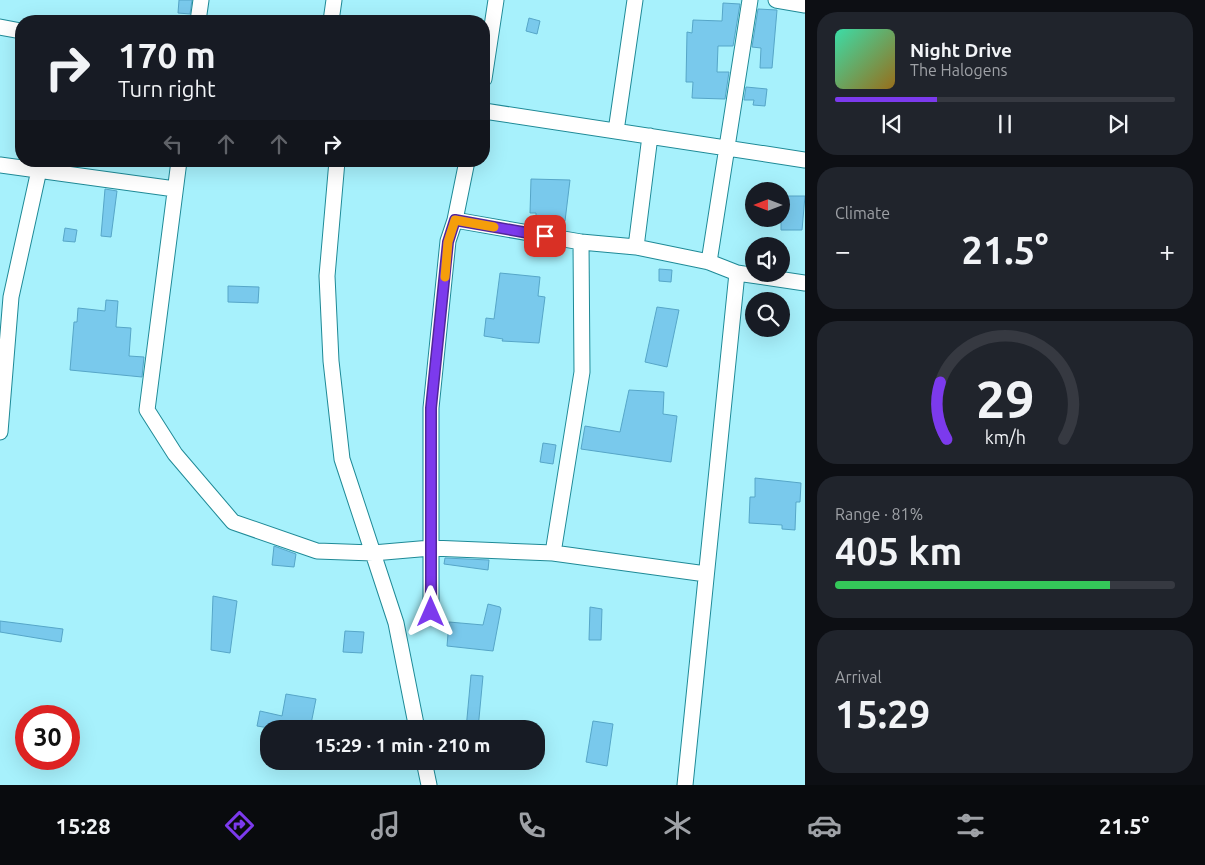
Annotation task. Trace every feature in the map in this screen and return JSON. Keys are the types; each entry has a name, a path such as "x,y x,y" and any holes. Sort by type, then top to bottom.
{"street":[{"path":"199,15 201,0"},
{"path":"332,15 334,0"},
{"path":"490,40 496,0"},
{"path":"616,131 635,0"},
{"path":"709,262 725,148 750,0"},
{"path":"776,0 805,5"},
{"path":"0,27 15,30"},
{"path":"490,112 805,160"},
{"path":"636,247 650,136"},
{"path":"0,165 15,167"},
{"path":"16,167 175,189"},
{"path":"178,167 147,410 175,454 233,522 316,551 373,553 431,548 553,553 706,574"},
{"path":"336,167 327,276 331,361 342,459 396,623 416,720"},
{"path":"431,612 431,408 448,242 455,220 466,167"},
{"path":"0,432 5,297 39,170"},
{"path":"455,220 581,242 636,247 709,262 737,273 805,283"},
{"path":"553,553 582,372 581,242"},
{"path":"684,785 737,273"},
{"path":"426,770 429,785"}],"building":[{"path":"179,0 192,0 190,14 178,13"},
{"path":"723,3 740,4 733,46 718,46 717,72 729,72 725,99 692,98 693,82 686,82 687,32 692,33 693,20 722,21"},
{"path":"758,9 777,10 772,68 760,68 761,48 752,47"},
{"path":"529,18 540,21 537,34 526,31"},
{"path":"746,87 767,89 765,106 753,105 754,100 744,100"},
{"path":"531,179 570,180 565,221 552,219 552,225 536,225 536,213 530,213"},
{"path":"105,189 117,191 111,237 101,236"},
{"path":"790,196 805,196 802,230 781,230 781,228 790,228"},
{"path":"65,228 77,230 75,242 63,241"},
{"path":"659,269 672,270 671,282 659,281"},
{"path":"500,273 540,277 538,296 545,297 539,343 502,341 503,339 484,336 486,318 494,319"},
{"path":"228,286 259,287 258,303 228,302"},
{"path":"106,300 118,301 116,327 131,328 129,356 144,357 142,377 70,370 74,322 77,322 78,308 105,311"},
{"path":"657,307 679,310 667,367 645,362"},
{"path":"629,390 664,392 663,414 677,416 671,462 581,449 585,426 620,432"},
{"path":"543,443 556,445 553,464 540,462"},
{"path":"755,478 801,483 800,502 796,502 795,530 782,529 782,525 749,523 750,497 755,497"},
{"path":"274,546 296,554 294,567 272,565"},
{"path":"445,558 489,560 488,570 444,564"},
{"path":"213,596 237,601 230,653 211,650"},
{"path":"488,604 500,607 501,609 493,651 447,646 449,622 483,625"},
{"path":"590,607 602,609 601,640 589,640"},
{"path":"0,621 63,629 61,642 0,632"},
{"path":"345,631 364,632 362,653 343,652"},
{"path":"471,675 483,676 479,720 467,720"},
{"path":"286,694 316,699 312,720 260,720 260,726 257,726 260,711 282,716"},
{"path":"593,721 613,724 607,766 586,762"}],"slow traffic":[{"path":"445,277 448,242 455,220 494,227"}],"route":[{"path":"431,612 431,408 448,242 455,220 545,236"}]}
